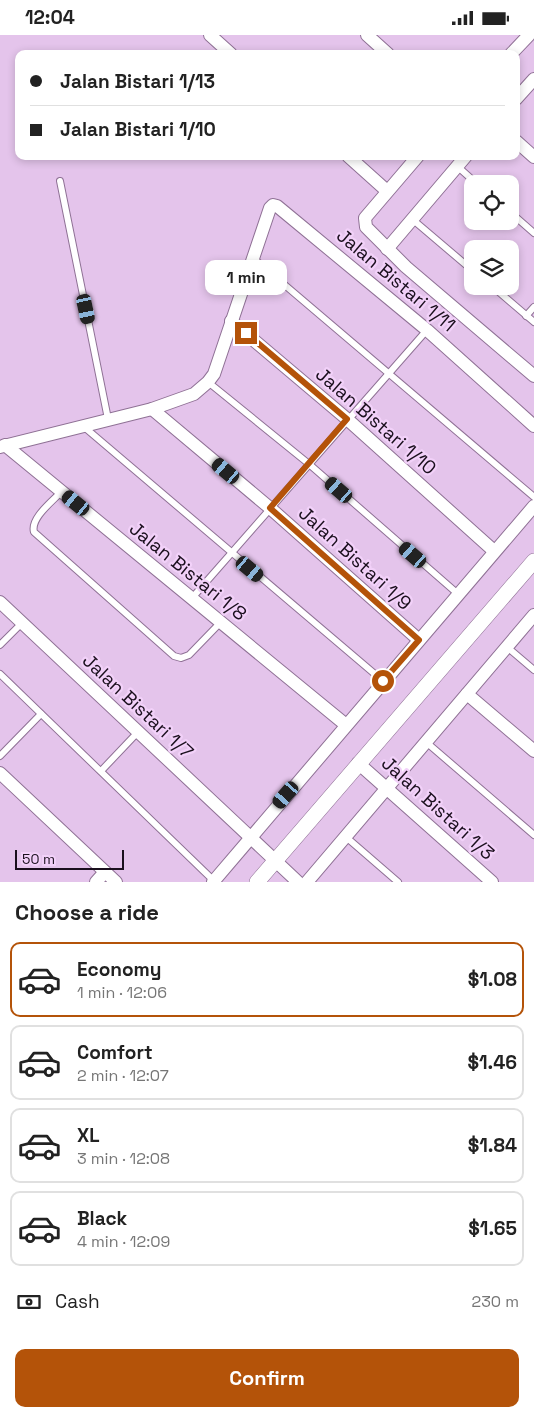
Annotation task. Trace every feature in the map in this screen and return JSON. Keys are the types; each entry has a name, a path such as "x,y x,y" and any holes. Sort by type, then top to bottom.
{"street":[{"path":"210,35 227,50"},
{"path":"366,35 383,50"},
{"path":"515,50 528,35"},
{"path":"520,95 534,79"},
{"path":"520,145 534,157"},
{"path":"352,160 387,191"},
{"path":"414,160 365,218 366,227 387,249 534,376"},
{"path":"387,249 462,160"},
{"name":"Jalan Bistari 1/11","path":"253,257 270,208 277,205 427,330 534,426"},
{"path":"3,446 152,409 194,394 214,374 253,257"},
{"name":"Jalan Bistari 1/10","path":"231,321 347,419 494,551"},
{"name":"Jalan Bistari 1/9","path":"152,409 270,508 419,640"},
{"name":"Jalan Bistari 1/8","path":"3,446 62,491 346,725"},
{"path":"213,881 534,506"},
{"path":"257,882 534,561"},
{"name":"Jalan Bistari 1/7","path":"0,602 298,882"},
{"path":"307,882 534,615"},
{"path":"467,694 534,751"},
{"name":"Jalan Bistari 1/3","path":"358,763 492,882"},
{"path":"0,773 116,882"},
{"path":"96,882 105,872"}],"lane":[{"path":"457,166 467,175"},
{"path":"60,181 108,419"},
{"path":"412,218 464,263"},
{"path":"519,220 534,233"},
{"path":"253,257 534,497"},
{"path":"502,295 534,322"},
{"path":"526,316 534,307"},
{"path":"192,598 427,330"},
{"path":"208,382 309,464 458,594"},
{"path":"82,425 383,681"},
{"path":"62,491 36,520 33,528 36,536 174,656 181,658 189,655 221,622"},
{"path":"0,645 22,623"},
{"path":"507,647 534,670"},
{"path":"0,674 213,881"},
{"path":"0,756 41,713"},
{"path":"101,771 138,732"},
{"path":"426,742 534,835"},
{"path":"346,837 398,882"}],"route":[{"path":"246,333 347,419 270,508 419,640 383,681"}]}
